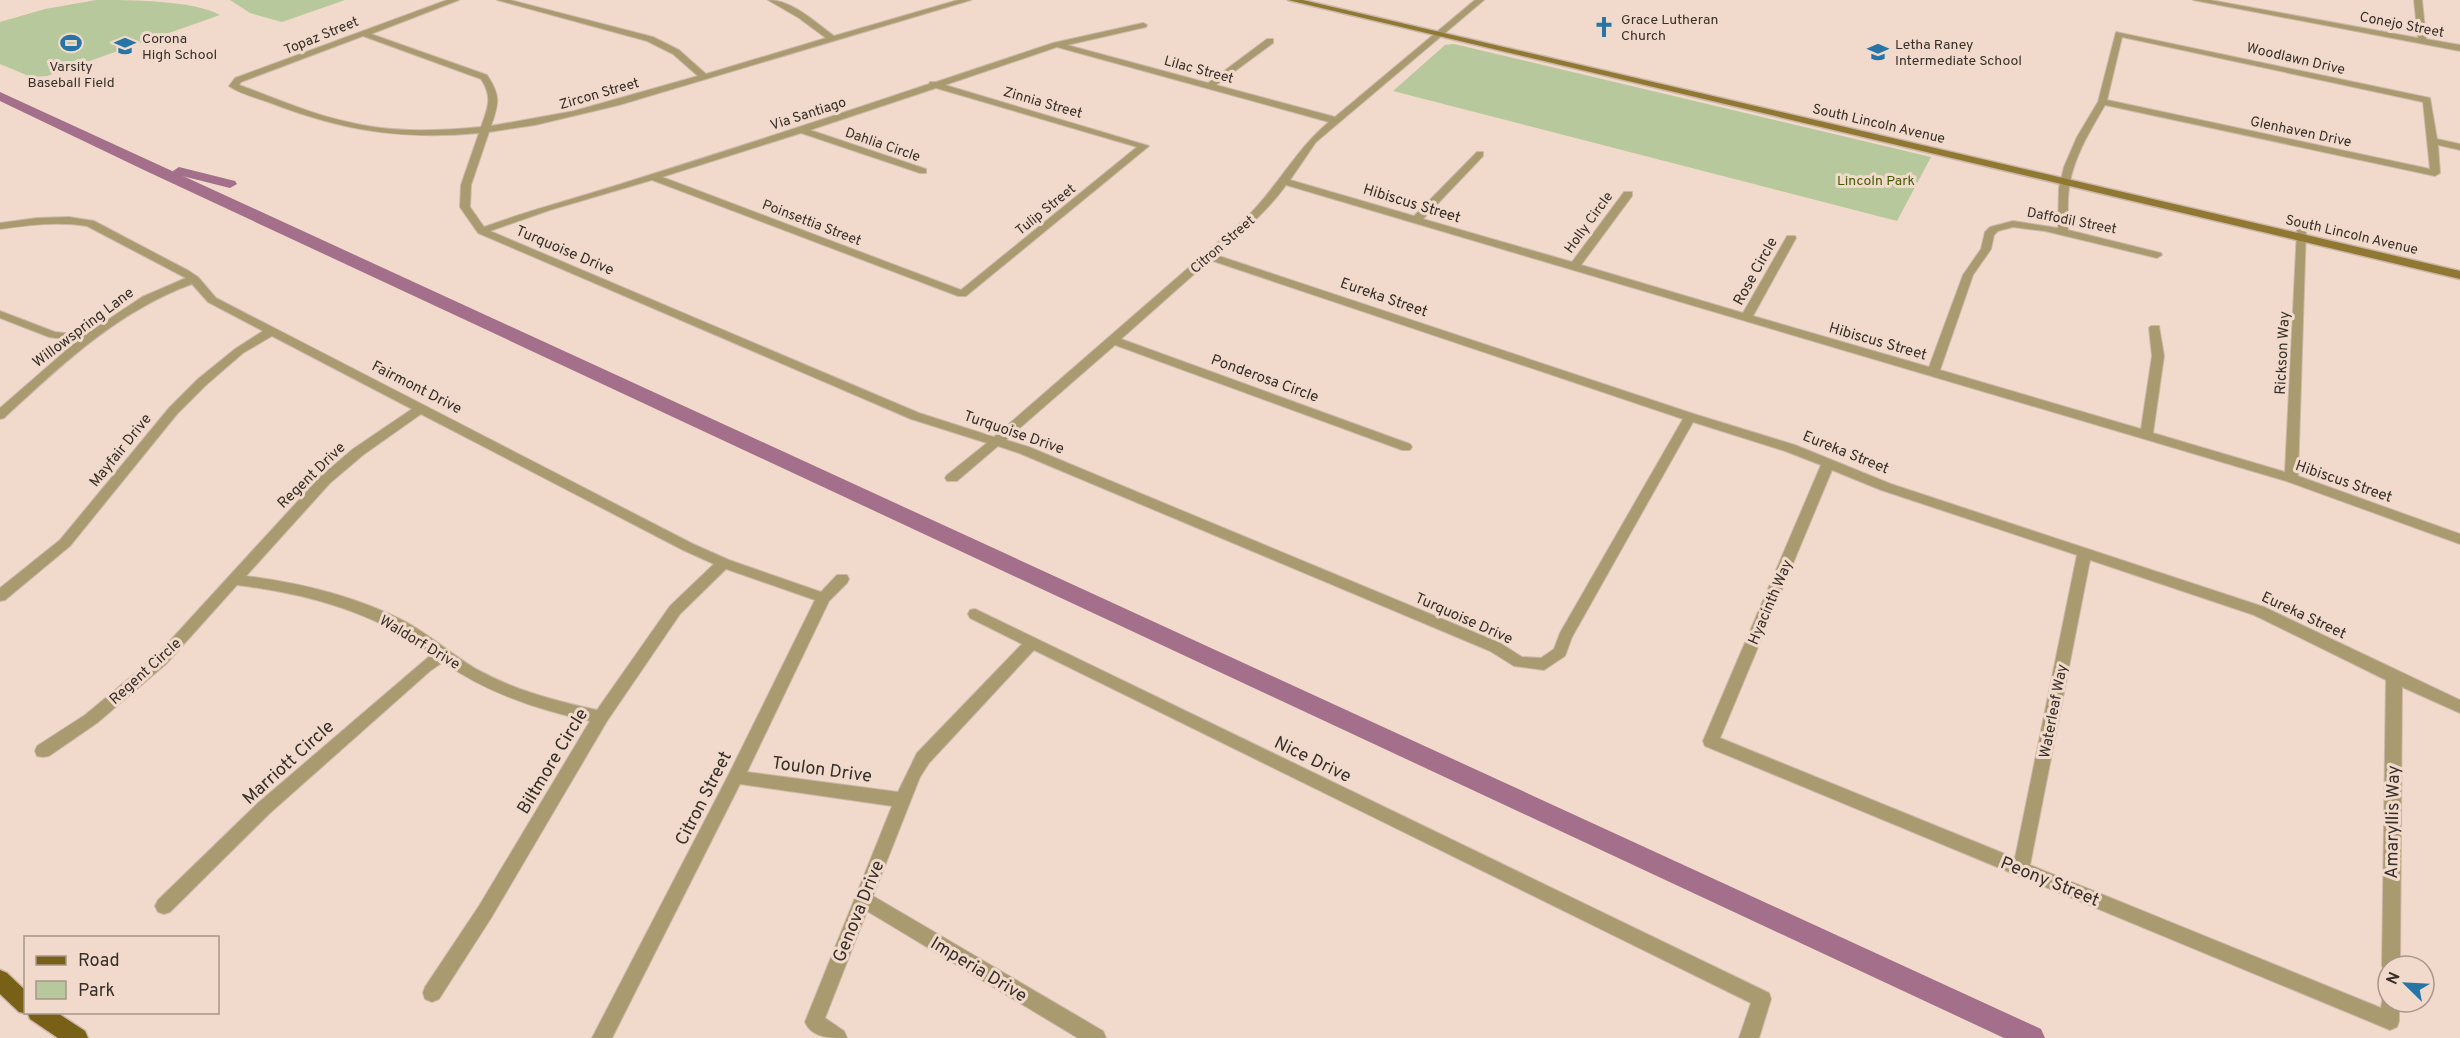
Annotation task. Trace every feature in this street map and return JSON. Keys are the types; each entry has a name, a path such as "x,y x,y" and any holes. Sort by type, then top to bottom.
{"main road":[{"name":"South Lincoln Avenue","path":"1292,0 1442,32 2066,178 2302,234 2460,275"},
{"name":"South Lincoln Avenue","path":"1318,0 1442,32"},
{"name":"South Lincoln Avenue","path":"2302,234 2460,266"},
{"path":"0,980 24,1003"},
{"path":"40,1014 77,1038"}],"street":[{"name":"Topaz Street","path":"233,86 238,80 455,0"},
{"path":"501,0 650,39 676,52 704,77"},
{"path":"772,0 802,16 833,39"},
{"name":"Zircon Street","path":"233,86 323,118 366,128 419,133 485,130 562,118 833,39 948,2 967,0"},
{"name":"Citron Street","path":"952,478 1252,218 1271,199 1313,140 1334,120 1480,0"},
{"name":"Conejo Street","path":"2197,0 2252,5 2460,48"},
{"path":"2418,0 2422,41"},
{"name":"Via Santiago","path":"482,231 535,212 801,130 933,84 1056,45 1089,35 1143,25"},
{"path":"361,33 465,67 484,77 493,90 495,98 466,185 465,207 482,231"},
{"name":"Woodlawn Drive","path":"2102,102 2119,34 2427,100 2433,141"},
{"path":"1209,86 1270,41"},
{"name":"Lilac Street","path":"1056,45 1334,120"},
{"name":"Zinnia Street","path":"933,84 1144,146"},
{"path":"2063,232 2066,178 2082,137 2102,102"},
{"name":"Glenhaven Drive","path":"2102,102 2435,173 2433,141"},
{"name":"Dahlia Circle","path":"801,130 923,171"},
{"path":"2433,141 2460,147"},
{"name":"Tulip Street","path":"962,294 1144,146"},
{"path":"1416,220 1480,154"},
{"name":"Poinsettia Street","path":"652,177 962,294"},
{"name":"Hibiscus Street","path":"1284,181 2291,478 2460,539"},
{"name":"Holly Circle","path":"1574,267 1628,194"},
{"name":"Fairmont Drive","path":"0,226 37,221 69,220 90,223 194,279 212,300 688,547 724,563 823,598"},
{"name":"Daffodil Street","path":"1932,372 1968,275 1986,249 1989,234 1994,229 2013,224 2063,232 2157,255"},
{"name":"Turquoise Drive","path":"482,231 915,416 1035,455 1484,643 1518,662 1545,664 1560,652 1564,637 1690,417"},
{"name":"Rickson Way","path":"2291,478 2302,234"},
{"name":"Rose Circle","path":"1746,318 1791,238"},
{"name":"Eureka Street","path":"1209,256 1690,417 1790,448 1886,487 2259,611 2394,677 2460,706"},
{"name":"Willowspring Lane","path":"0,415 33,383 88,339 140,303 194,279"},
{"path":"0,314 53,335 88,339"},
{"path":"2146,435 2158,356 2155,328"},
{"name":"Mayfair Drive","path":"0,596 65,543 173,411 202,382 239,351 271,331"},
{"name":"Ponderosa Circle","path":"1113,340 1406,447"},
{"name":"Regent Drive","path":"235,579 325,480 358,452 422,407"},
{"name":"Hyacinth Way","path":"1711,741 1828,463"},
{"name":"Waterleaf Way","path":"2021,869 2084,552"},
{"name":"Biltmore Circle","path":"432,993 485,912 601,717 675,610 724,563"},
{"name":"Waldorf Drive","path":"235,579 282,585 332,598 391,621 472,673 521,696 601,717"},
{"name":"Regent Circle","path":"43,751 91,719 161,660 235,579"},
{"name":"Citron Street","path":"602,1038 736,777 823,598 842,579"},
{"name":"Nice Drive","path":"975,614 1762,999 1749,1038"},
{"path":"902,800 923,758 1032,643"},
{"name":"Marriott Circle","path":"164,906 264,808 425,667 444,654"},
{"name":"Amaryllis Way","path":"2391,954 2394,677"},
{"name":"Peony Street","path":"1711,741 2021,869 2376,1006"},
{"name":"Toulon Drive","path":"736,777 902,800"},
{"name":"Genova Drive","path":"837,1038 814,1022 902,800"},
{"name":"Imperia Drive","path":"862,899 1096,1038"}],"green space":[{"name":"Varsity Baseball Field","path":"96,0 178,4 193,6 220,15 47,76 31,77 0,64 0,22 45,9"},
{"path":"230,0 345,0 282,22 250,13"},
{"name":"Lincoln Park","path":"1454,44 1931,157 1897,221 1393,91 1445,45"}],"waterway":[{"path":"0,96 151,168 2032,1038"},
{"path":"179,171 230,184"}],"place":[{"name":"Grace Lutheran Church","path":"1604,27"},
{"name":"Varsity Baseball Field","path":"71,43"},
{"name":"Corona High School","path":"125,46"},
{"name":"Letha Raney Intermediate School","path":"1878,52"}]}
